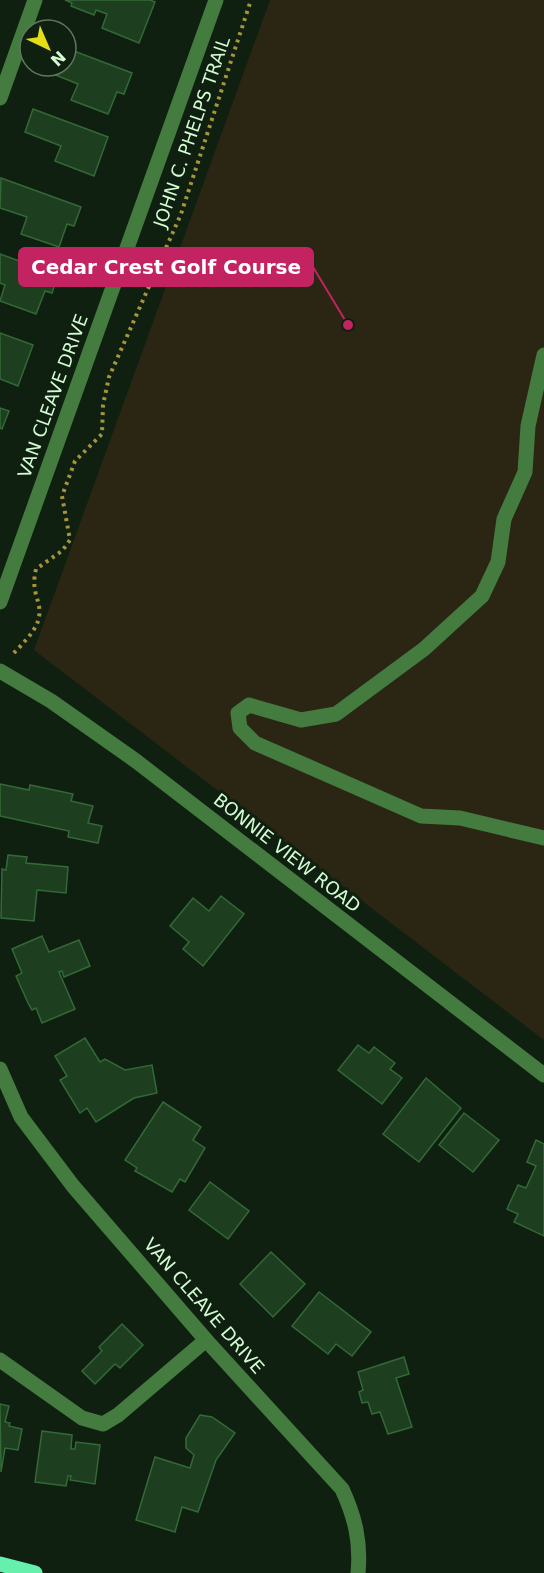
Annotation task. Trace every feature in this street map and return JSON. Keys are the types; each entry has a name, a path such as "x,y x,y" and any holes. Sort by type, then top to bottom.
{"main road":[{"path":"0,1564 35,1573"}],"street":[{"path":"0,98 35,0"},
{"name":"VAN CLEAVE DRIVE","path":"0,602 216,0"},
{"path":"544,355 528,426 525,472 504,519 498,562 482,596 424,649 336,714 301,720 249,705 238,712 240,728 255,743 421,816 460,818 544,838"},
{"name":"BONNIE VIEW ROAD","path":"0,671 51,701 136,761 544,1075"},
{"name":"VAN CLEAVE DRIVE","path":"0,1069 21,1117 46,1152 206,1340 342,1489 355,1517 360,1556 358,1573"},
{"path":"0,1360 82,1418 103,1424 118,1415 206,1340"}],"path":[{"name":"JOHN C. PHELPS TRAIL","path":"14,653 36,626 39,617 32,584 36,569 62,551 70,540 62,496 75,461 102,434 103,405 109,377 181,214 251,0"}],"shaded area":[{"path":"270,0 544,0 544,1040 34,650"}],"building":[{"path":"65,0 150,0 155,2 139,43 102,28 107,14 96,10 94,15 71,6 72,3"},
{"path":"78,53 132,73 124,94 117,92 108,114 71,100 78,84 63,78 78,78"},
{"path":"33,109 108,137 94,176 55,161 61,146 25,132"},
{"path":"1,178 81,207 74,226 67,224 59,247 21,234 27,217 0,208"},
{"path":"0,254 58,275 52,293 45,291 36,314 0,301 5,285 0,283"},
{"path":"0,333 33,345 18,386 0,379"},
{"path":"0,408 9,411 2,429 0,428"},
{"path":"0,784 29,790 30,785 73,794 71,801 93,806 88,823 102,826 98,843 68,837 69,831 0,816"},
{"path":"8,855 27,857 26,863 68,867 66,893 37,890 34,921 1,918 2,869 6,870"},
{"path":"221,896 244,914 203,966 183,949 189,942 170,926 193,898 209,911"},
{"path":"42,936 49,952 79,940 90,966 64,977 62,971 59,972 75,1009 42,1023 36,1008 32,1010 28,1003 16,976 22,973 12,949"},
{"path":"85,1038 100,1062 105,1059 125,1070 152,1065 157,1093 134,1098 96,1122 87,1108 80,1113 60,1080 67,1076 55,1056"},
{"path":"358,1045 369,1053 374,1047 395,1063 390,1069 402,1078 382,1104 338,1070"},
{"path":"426,1078 461,1108 419,1162 383,1134"},
{"path":"163,1102 201,1127 193,1140 205,1148 185,1182 180,1179 172,1192 135,1171 137,1168 125,1160"},
{"path":"464,1113 499,1140 473,1172 439,1145"},
{"path":"536,1140 544,1144 544,1236 514,1222 518,1214 507,1209 518,1185 526,1188 536,1166 527,1162"},
{"path":"210,1182 249,1211 228,1239 189,1210"},
{"path":"271,1252 305,1284 273,1317 240,1284"},
{"path":"319,1292 371,1332 352,1356 336,1344 328,1354 292,1326"},
{"path":"122,1324 143,1345 120,1368 115,1364 95,1384 82,1371 102,1351 99,1347"},
{"path":"404,1357 409,1374 396,1378 412,1427 388,1434 380,1412 372,1414 368,1402 362,1403 359,1392 363,1390 358,1372"},
{"path":"0,1404 9,1406 5,1422 10,1423 9,1426 22,1429 18,1450 5,1448 1,1472"},
{"path":"200,1415 212,1417 235,1433 216,1460 198,1512 182,1507 175,1532 136,1520 155,1457 190,1468 194,1455 186,1448 186,1438"},
{"path":"42,1431 72,1435 71,1449 75,1449 76,1442 100,1445 95,1484 70,1480 71,1476 68,1476 66,1486 35,1482"}],"place":[{"name":"Cedar Crest Golf Course","path":"348,325"}]}
